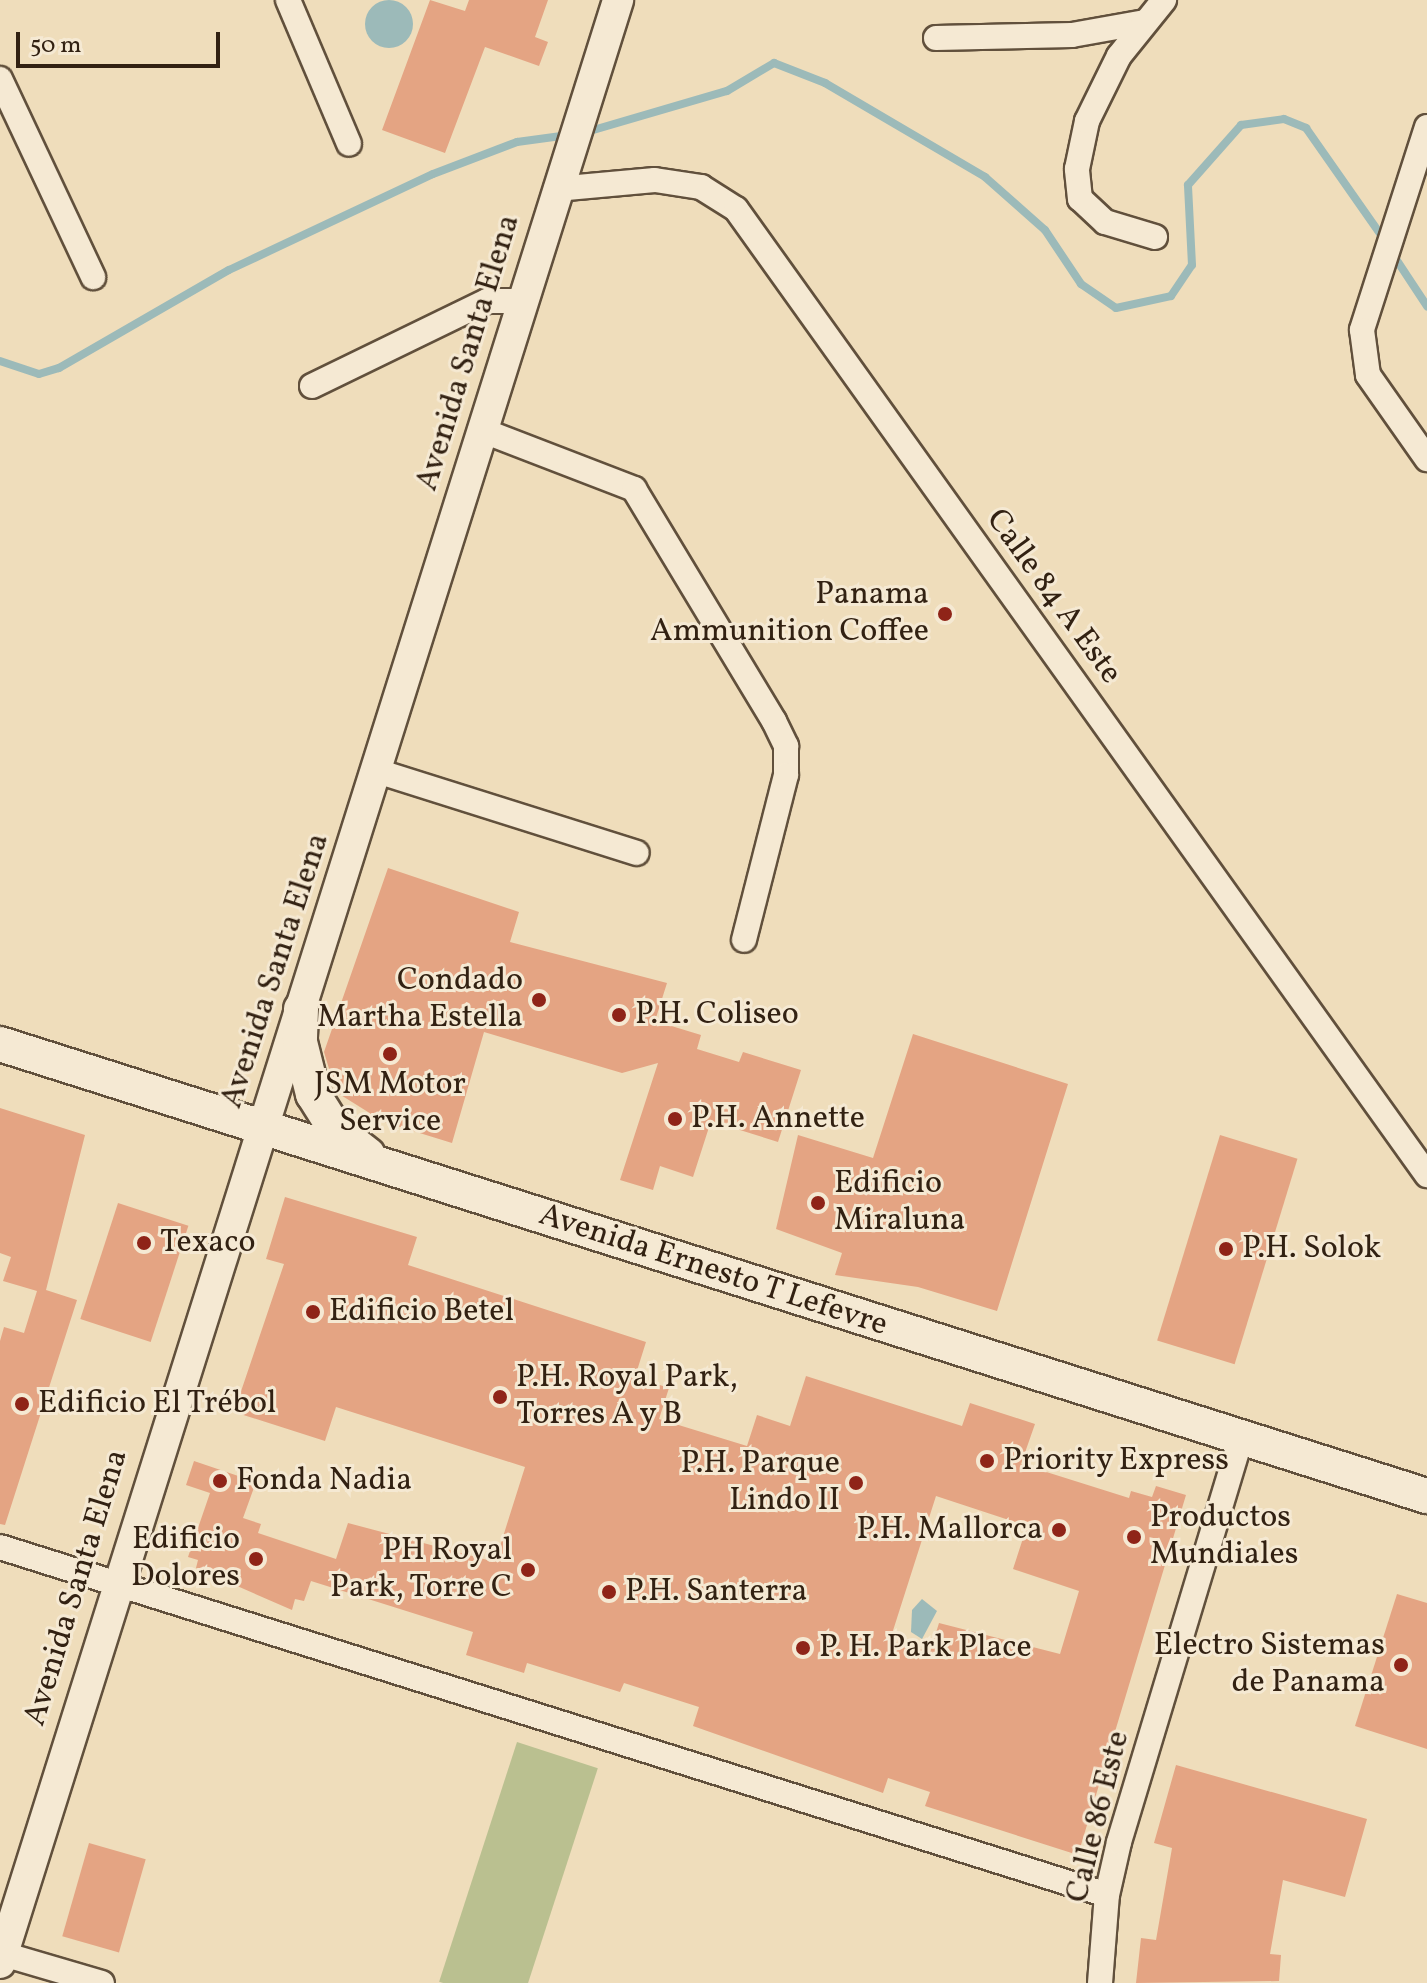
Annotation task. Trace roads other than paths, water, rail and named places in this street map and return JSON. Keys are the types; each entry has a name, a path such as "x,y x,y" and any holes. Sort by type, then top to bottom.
{"main road":[{"path":"301,1009 300,1042 313,1094 335,1129 384,1167"},
{"name":"Avenida Ernesto T Lefevre","path":"0,1044 1427,1496"}],"street":[{"path":"288,0 349,144"},
{"name":"Avenida Santa Elena","path":"2,1958 115,1582 380,772 558,183 618,0"},
{"path":"1155,237 1105,222 1080,199 1077,169 1087,121 1119,56 1164,0"},
{"path":"936,38 1072,35 1145,22"},
{"path":"0,79 93,277"},
{"path":"1427,127 1379,269 1362,330 1368,375 1427,459"},
{"name":"Calle 84 A Este","path":"558,183 655,180 701,187 736,209 1427,1175"},
{"path":"312,386 487,301 522,301"},
{"path":"484,431 634,489 774,721 786,746 786,775 744,940"},
{"path":"380,772 637,853"},
{"name":"Calle 86 Este","path":"1100,1983 1107,1895 1241,1439"},
{"path":"0,1547 1107,1895"},
{"path":"2,1958 102,1983"}],"water":[{"path":"389,0 406,7 413,24 406,41 389,48 372,41 365,24 372,7"},
{"path":"922,1599 937,1611 922,1639 911,1632 912,1610"}],"waterway":[{"path":"583,133 727,91 774,63 825,83 985,177 1045,230 1081,284 1116,308 1171,296 1192,265 1188,185 1241,125 1284,119 1306,128 1385,241"},
{"path":"0,361 39,374 59,368 229,270 433,174 517,142 569,135"},
{"path":"1392,253 1427,306"}],"place":[{"name":"Panama Ammunition Coffee","path":"945,614"},
{"name":"Condado Martha Estella","path":"539,1000"},
{"name":"P.H. Coliseo","path":"619,1015"},
{"name":"JSM Motor Service","path":"390,1054"},
{"name":"P.H. Annette","path":"675,1119"},
{"name":"Edificio Miraluna","path":"818,1203"},
{"name":"Texaco","path":"144,1243"},
{"name":"P.H. Solok","path":"1226,1249"},
{"name":"Edificio Betel","path":"313,1312"},
{"name":"P.H. Royal Park, Torres A y B","path":"500,1397"},
{"name":"Edificio El Trébol","path":"22,1404"},
{"name":"Priority Express","path":"987,1461"},
{"name":"Fonda Nadia","path":"220,1481"},
{"name":"P.H. Parque Lindo II","path":"856,1483"},
{"name":"P.H. Mallorca","path":"1059,1530"},
{"name":"Productos Mundiales","path":"1134,1537"},
{"name":"Edificio Dolores","path":"256,1559"},
{"name":"PH Royal Park, Torre C","path":"528,1570"},
{"name":"P.H. Santerra","path":"609,1592"},
{"name":"P. H. Park Place","path":"803,1648"},
{"name":"Electro Sistemas de Panama","path":"1401,1665"}]}
